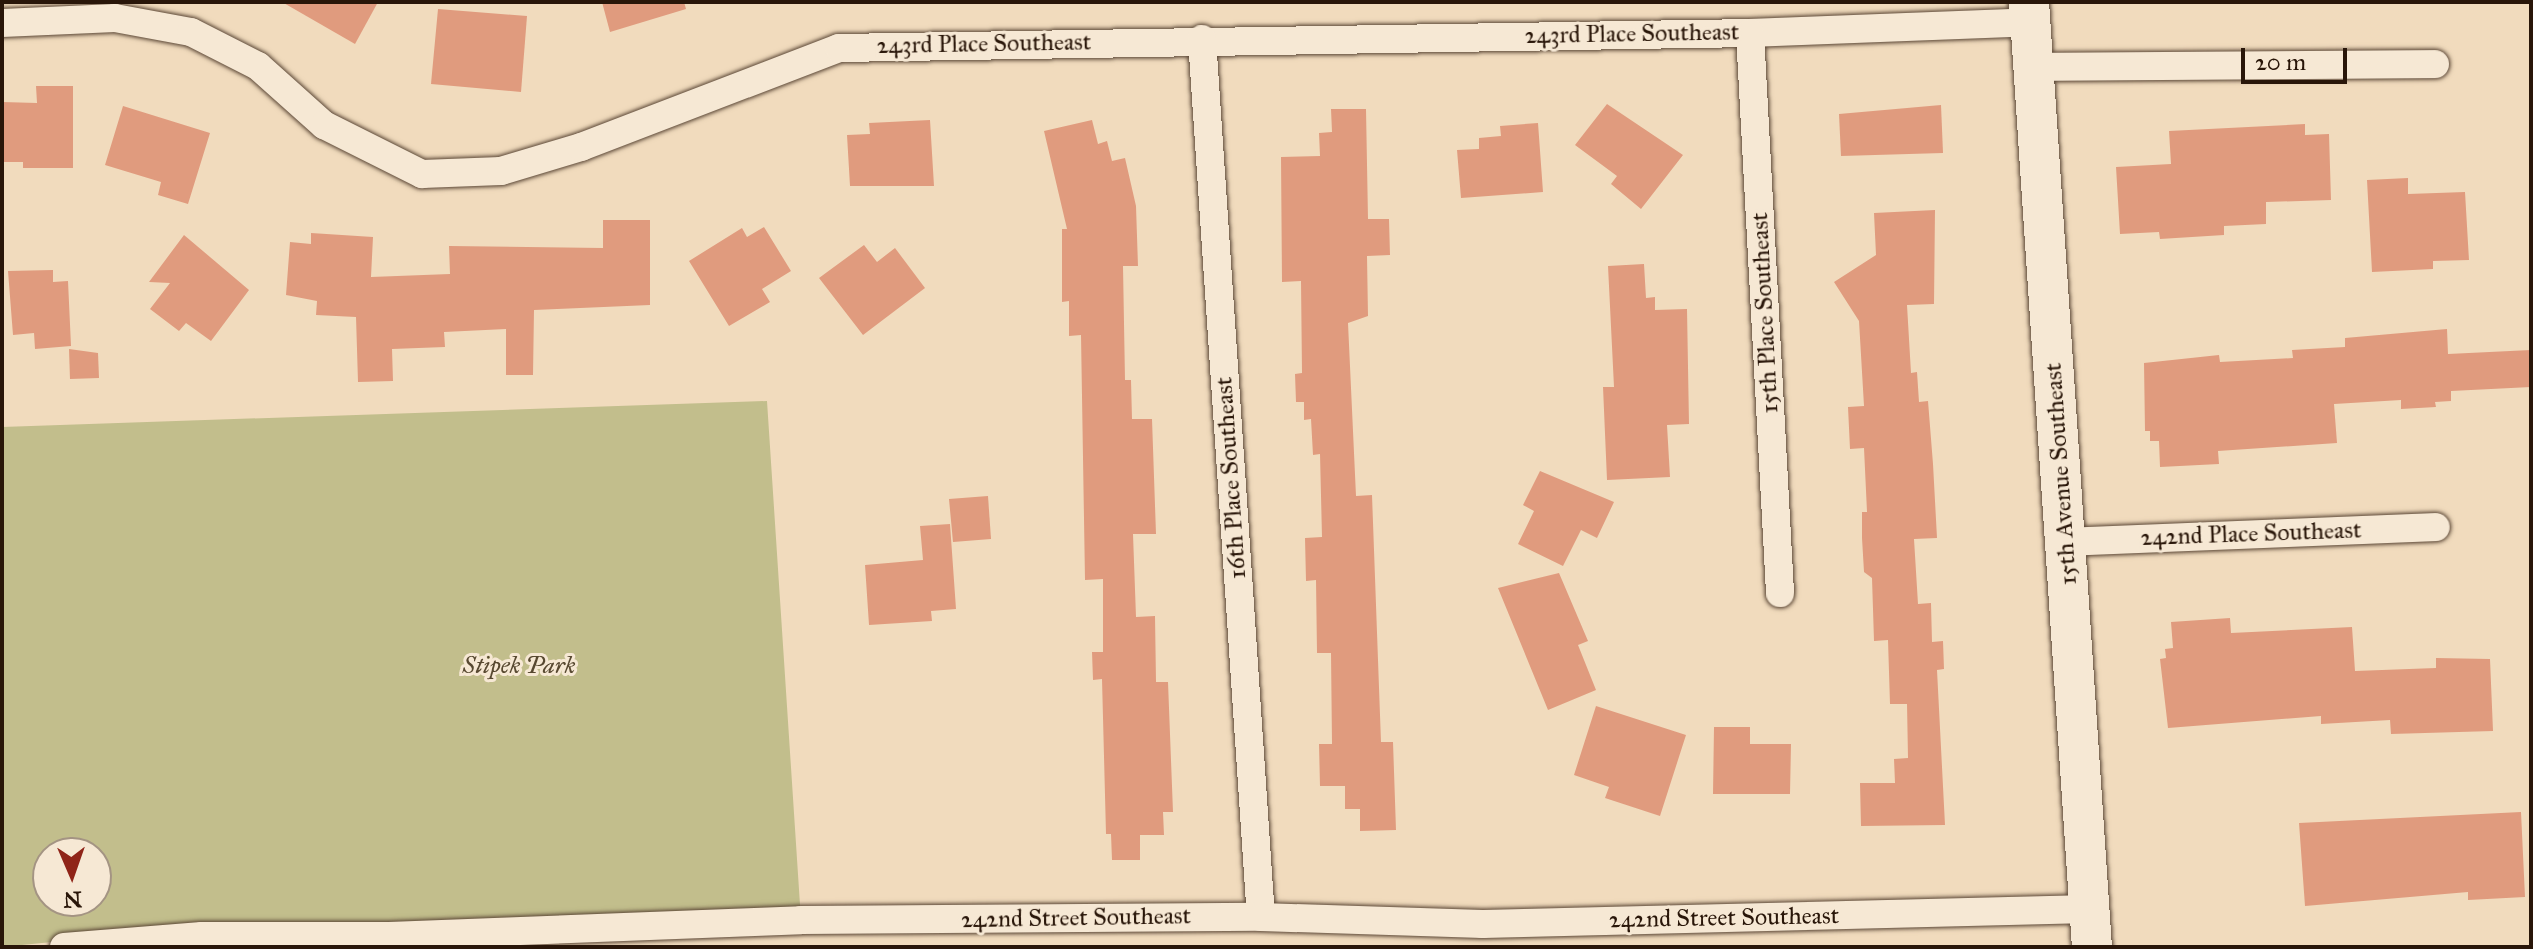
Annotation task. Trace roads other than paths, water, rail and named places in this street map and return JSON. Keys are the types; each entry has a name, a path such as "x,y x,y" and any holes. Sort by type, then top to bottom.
{"street":[{"name":"243rd Place Southeast","path":"2,23 115,18 191,32 258,66 324,125 422,174 501,171 581,147 839,48 1202,39 1750,33 2030,12"},
{"name":"15th Avenue Southeast","path":"2030,12 2091,928"},
{"name":"15th Place Southeast","path":"1750,33 1780,593"},
{"name":"16th Place Southeast","path":"1202,39 1261,917"},
{"path":"2034,67 2435,64"},
{"name":"242nd Place Southeast","path":"2065,542 2436,527"},
{"name":"242nd Street Southeast","path":"64,947 202,936 388,942 801,920 1261,917 1484,936 2091,928"}],"park label":[{"name":"Stipek Park","path":"519,666"}]}
